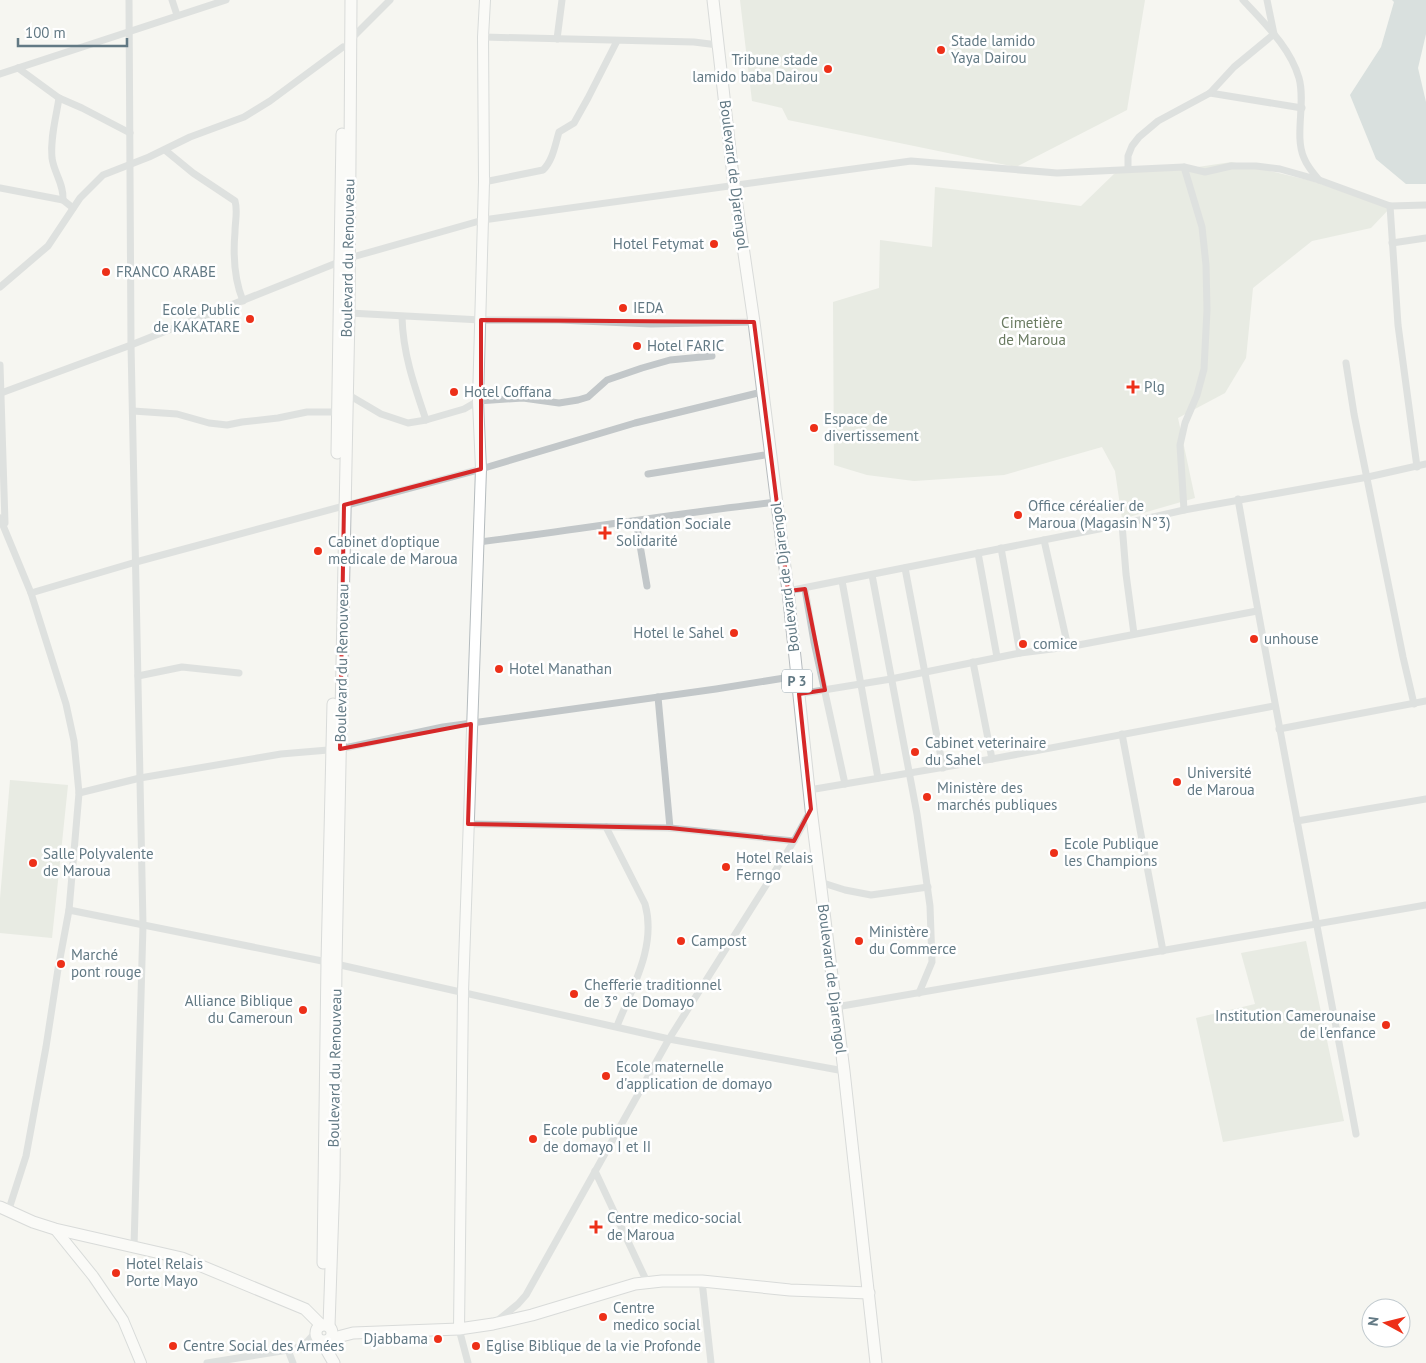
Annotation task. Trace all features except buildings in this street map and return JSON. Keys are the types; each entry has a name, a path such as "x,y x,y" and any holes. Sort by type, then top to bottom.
{"main road":[{"name":"Boulevard du Renouveau","path":"344,0 347,44"},
{"name":"Boulevard du Renouveau","path":"340,506 338,412 344,260 347,44 351,0"},
{"path":"459,1329 463,992 481,469 478,401 484,220 485,0"},
{"name":"Boulevard de Djarengol","path":"713,0 734,185 754,322 788,591 811,809 844,1071 876,1363"},
{"name":"Boulevard du Renouveau","path":"323,1333 334,1178 331,963 340,506 348,313 344,260"},
{"path":"4,1209 55,1229 182,1258 305,1309 323,1333 333,1362"},
{"path":"55,1229 93,1276 123,1320 141,1363"},
{"path":"323,1333 459,1329 493,1324 532,1315 647,1282 702,1281 790,1290 869,1293"}],"street":[{"path":"129,0 131,345 143,925 134,1247"},
{"path":"172,0 177,15"},
{"path":"0,74 226,0"},
{"path":"0,287 48,246 84,193 103,175 130,165 190,137 244,117 270,102 347,44 390,0"},
{"path":"557,39 562,0"},
{"path":"1243,0 1274,34 1295,66 1302,91 1300,142 1303,156 1309,168 1319,180"},
{"path":"1267,0 1274,34"},
{"path":"1128,169 1128,156 1132,146 1139,137 1158,121 1210,93 1234,67 1274,34"},
{"path":"484,37 694,42 718,45"},
{"path":"484,182 543,170 546,167 553,155 559,132 574,123 617,40"},
{"path":"18,68 59,98 130,133"},
{"path":"1210,93 1302,108"},
{"path":"59,98 52,152 54,166 63,189 63,200"},
{"path":"164,150 193,173 235,200 237,212 234,235 236,271 237,283 243,301"},
{"path":"0,393 131,345 344,260 484,220 910,161 1057,173 1184,167 1205,172 1230,166 1256,166 1280,169 1319,180 1390,206 1426,204"},
{"path":"1184,167 1202,227 1206,265 1207,310 1204,369 1197,395 1185,423 1180,445 1184,510"},
{"path":"0,188 63,200 73,208"},
{"path":"1390,206 1398,324 1416,467"},
{"path":"1392,243 1426,238"},
{"path":"348,313 481,320 559,320 651,324 754,322"},
{"path":"402,317 402,338 407,362 426,420"},
{"path":"346,393 381,414 408,423 469,408 478,401 523,398 560,404 588,397 607,380 642,368 670,360 712,356"},
{"path":"1346,363 1354,414 1414,704"},
{"path":"0,366 5,530"},
{"path":"31,593 136,562 481,469 635,423 762,392"},
{"path":"132,411 177,414 208,423 227,425 307,412 338,412"},
{"path":"648,474 771,454"},
{"path":"788,591 1238,499 1368,477 1426,464"},
{"path":"1238,499 1274,706 1356,1134"},
{"path":"479,542 636,522 705,510 777,502"},
{"path":"0,518 31,593 66,704 74,740 79,793 69,910 46,1047 26,1156 4,1209"},
{"path":"636,522 647,586"},
{"path":"1122,524 1134,634"},
{"path":"1044,540 1068,647"},
{"path":"1001,548 1020,653"},
{"path":"978,553 997,657"},
{"path":"905,568 943,768"},
{"path":"872,575 919,824 928,887 932,962 919,993"},
{"path":"842,581 878,778"},
{"path":"805,589 814,642 845,784"},
{"path":"799,694 891,679 997,657 1068,647 1257,611"},
{"path":"973,662 992,760"},
{"path":"138,676 182,667 239,673"},
{"path":"79,793 140,778 281,754 336,750 443,728 797,676"},
{"path":"658,697 670,828"},
{"path":"1279,729 1426,702"},
{"path":"809,790 992,760 1274,706"},
{"path":"1122,734 1163,951"},
{"path":"1297,822 1426,800"},
{"path":"493,1324 526,1295 669,1039 794,841 811,809"},
{"path":"468,824 670,828 794,841"},
{"path":"606,827 645,904 648,916 645,954 617,1026"},
{"path":"820,882 845,890 872,895 928,887"},
{"path":"836,1007 1426,904"},
{"path":"69,910 331,963 669,1039 844,1071"},
{"path":"595,1171 647,1282"},
{"path":"702,1281 711,1363"},
{"path":"459,1329 468,1363"},
{"path":"209,1363 288,1350 303,1346 323,1333"},
{"path":"288,1350 293,1363"}],"highlighted area":[{"path":"481,320 754,322 788,591 805,589 825,690 799,694 811,809 794,841 670,828 468,824 471,724 340,749 344,505 481,469"}],"green space":[{"name":"Stade lamido Yaya Dairou","path":"740,0 1145,0 1127,110 1016,167 788,120 782,108 752,101"},
{"name":"Cimetière de Maroua","path":"1232,162 1312,181 1390,208 1371,228 1312,241 1253,288 1246,358 1225,393 1178,418 1195,498 1122,519 1115,471 1102,447 1004,475 914,481 867,475 834,465 833,302 879,288 880,240 932,247 935,187 1081,206 1115,173 1184,169"},
{"path":"10,780 68,785 52,938 0,933 0,899"},
{"path":"1306,941 1344,1121 1223,1142 1196,1018 1255,1004 1241,953"}],"shaded area":[{"path":"1392,0 1426,0 1426,34 1418,68 1426,102 1426,184 1406,184 1376,159 1350,95 1381,47 1394,2"}],"place":[{"name":"Stade lamido Yaya Dairou","path":"941,50"},
{"name":"Tribune stade lamido baba Dairou","path":"828,69"},
{"name":"Hotel Fetymat","path":"714,244"},
{"name":"FRANCO ARABE","path":"106,272"},
{"name":"IEDA","path":"623,308"},
{"name":"Ecole Public de KAKATARE","path":"250,319"},
{"name":"Hotel FARIC","path":"637,346"},
{"name":"Plg","path":"1133,387"},
{"name":"Hotel Coffana","path":"454,392"},
{"name":"Espace de divertissement","path":"814,428"},
{"name":"Office céréalier de Maroua (Magasin N°3)","path":"1018,515"},
{"name":"Fondation Sociale Solidarité","path":"605,533"},
{"name":"Cabinet d'optique medicale de Maroua","path":"318,551"},
{"name":"Hotel le Sahel","path":"734,633"},
{"name":"unhouse","path":"1254,639"},
{"name":"comice","path":"1023,644"},
{"name":"Hotel Manathan","path":"499,669"},
{"name":"Cabinet veterinaire du Sahel","path":"915,752"},
{"name":"Université de Maroua","path":"1177,782"},
{"name":"Ministère des marchés publiques","path":"927,797"},
{"name":"Ecole Publique les Champions","path":"1054,853"},
{"name":"Salle Polyvalente de Maroua","path":"33,863"},
{"name":"Hotel Relais Ferngo","path":"726,867"},
{"name":"Campost","path":"681,941"},
{"name":"Ministère du Commerce","path":"859,941"},
{"name":"Marché pont rouge","path":"61,964"},
{"name":"Chefferie traditionnel de 3° de Domayo","path":"574,994"},
{"name":"Alliance Biblique du Cameroun","path":"303,1010"},
{"name":"Institution Camerounaise de l'enfance","path":"1386,1025"},
{"name":"Ecole maternelle d'application de domayo","path":"606,1076"},
{"name":"Ecole publique de domayo I et II","path":"533,1139"},
{"name":"Centre medico-social de Maroua","path":"596,1227"},
{"name":"Hotel Relais Porte Mayo","path":"116,1273"},
{"name":"Centre medico social","path":"603,1317"},
{"name":"Djabbama","path":"438,1339"},
{"name":"Centre Social des Armées","path":"173,1346"},
{"name":"Eglise Biblique de la vie Profonde","path":"476,1346"}]}
